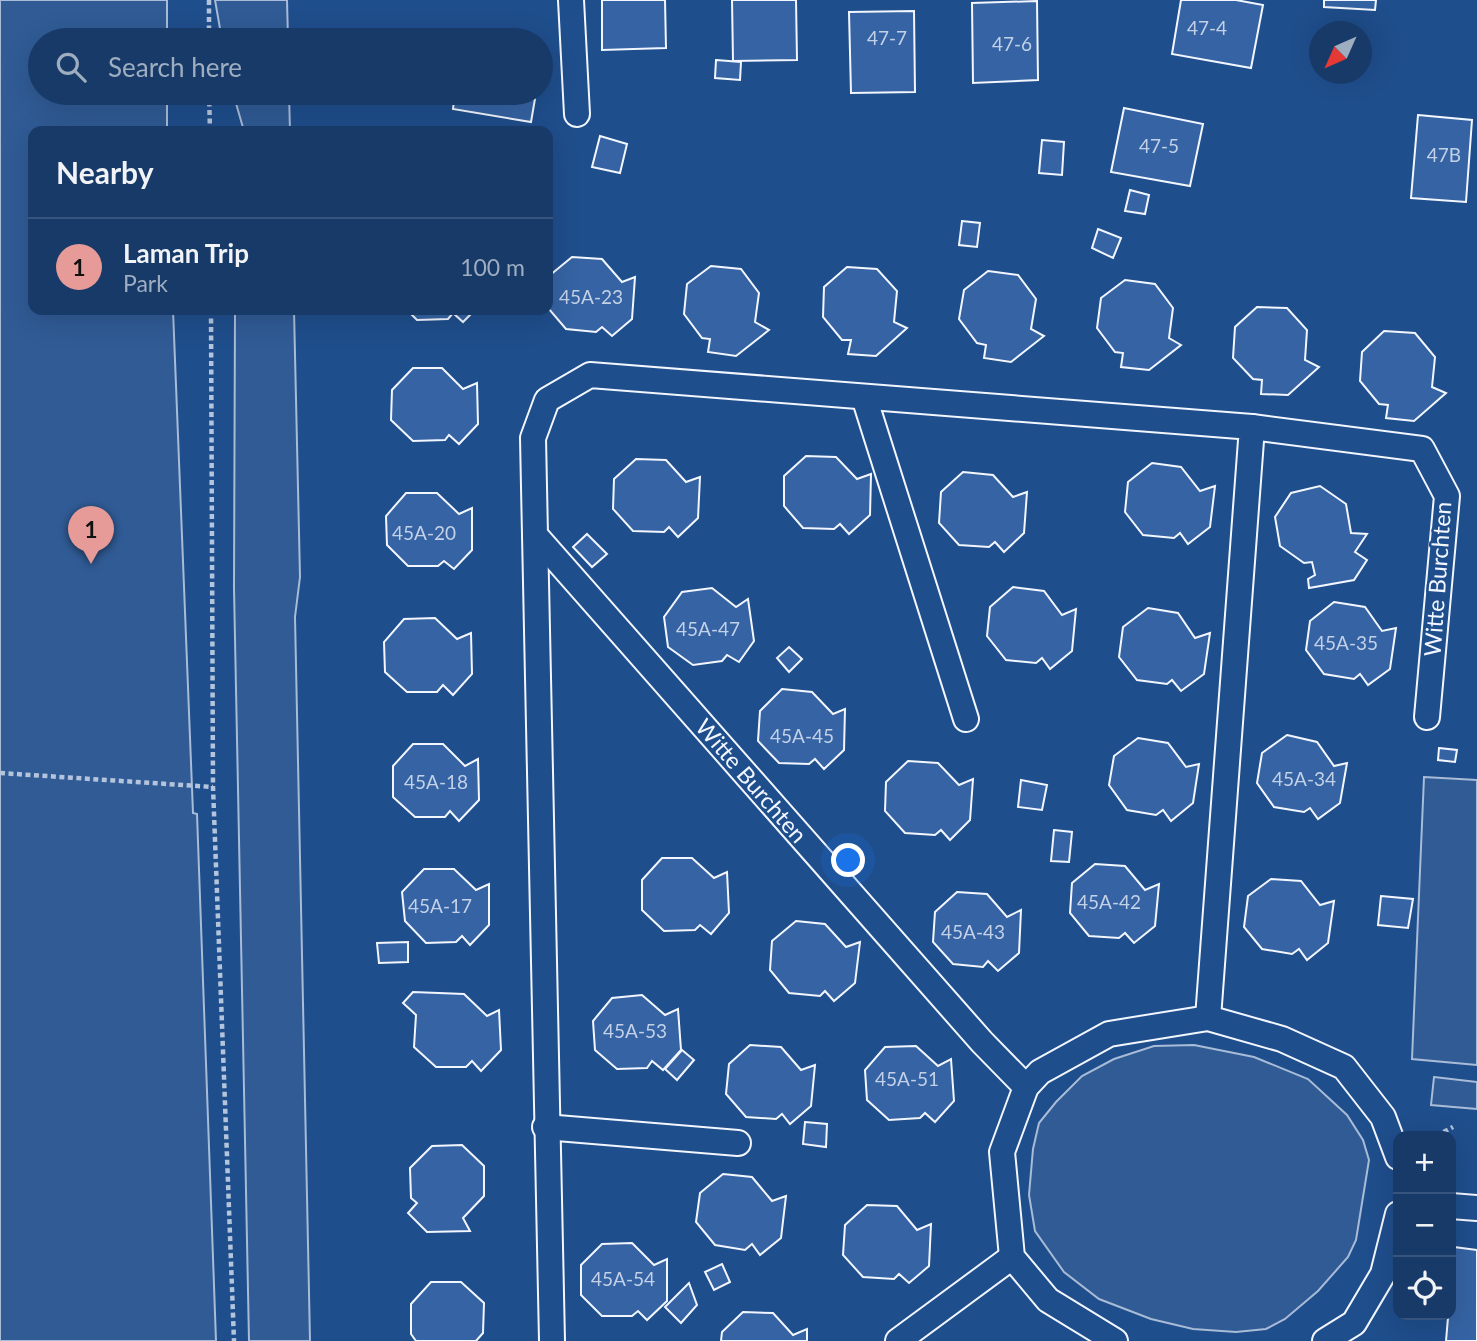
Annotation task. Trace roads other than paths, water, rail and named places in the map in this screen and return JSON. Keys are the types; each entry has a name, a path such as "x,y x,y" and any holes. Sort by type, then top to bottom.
{"lane":[{"path":"570,0 577,114"},
{"name":"Witte Burchten","path":"552,1341 545,1127 533,438 547,400 590,375 1252,427 1422,449 1447,496 1427,716"},
{"path":"864,397 966,719"},
{"path":"1208,1018 1252,427"},
{"name":"Witte Burchten","path":"535,535 982,1042 1026,1087"},
{"path":"1115,1341 1048,1300 1012,1256 1002,1152 1026,1087 1040,1072 1109,1034 1208,1018 1282,1039 1344,1068 1383,1117 1393,1144"},
{"path":"545,1127 737,1143"},
{"path":"1456,1206 1477,1208"},
{"path":"1325,1341 1354,1323 1383,1274 1393,1234"},
{"path":"898,1341 1012,1256"}],"place":[{"name":"Laman Trip","path":"91,564"}]}
